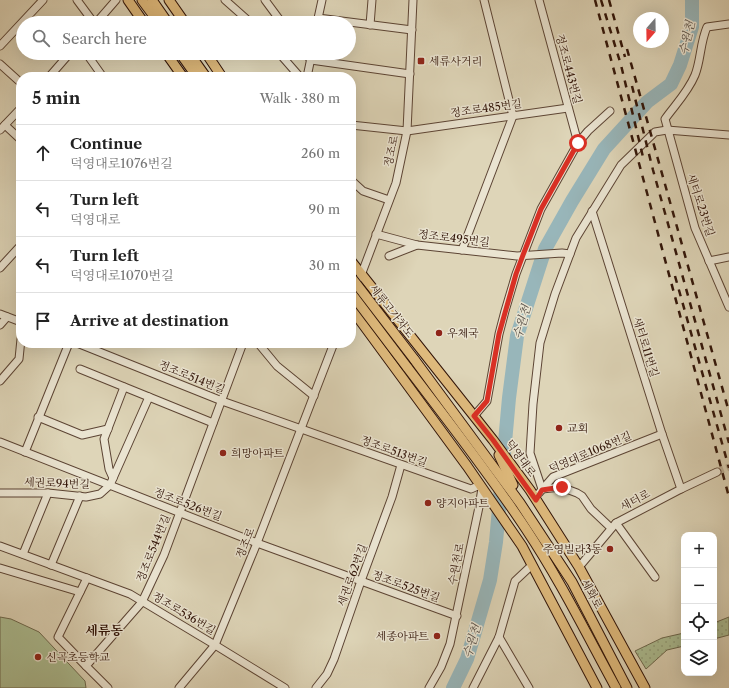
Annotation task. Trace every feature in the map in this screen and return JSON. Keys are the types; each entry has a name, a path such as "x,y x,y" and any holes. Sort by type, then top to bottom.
{"main road":[{"path":"128,0 139,16"},
{"path":"142,0 154,16"},
{"path":"152,0 163,16"},
{"path":"168,0 180,16"},
{"path":"171,60 179,72"},
{"path":"185,60 193,72"},
{"path":"195,60 203,72"},
{"path":"211,60 219,72"},
{"name":"덕영대로","path":"356,268 474,416 530,490 579,567 645,688"},
{"name":"세류고가차도","path":"356,284 414,359 520,503"},
{"name":"세류고가차도","path":"356,300 407,367 483,483"},
{"path":"356,315 467,466 520,520 527,530 562,588 616,688"},
{"path":"490,437 520,503"},
{"path":"483,483 522,546 597,688"},
{"name":"세화로","path":"520,503 572,582 628,688"}],"street":[{"path":"28,16 43,0"},
{"path":"76,0 89,16"},
{"path":"101,16 116,0"},
{"path":"225,0 243,16"},
{"path":"265,0 277,16"},
{"path":"319,16 322,0"},
{"path":"370,25 372,0"},
{"name":"정조로","path":"356,286 396,183 407,131 413,0"},
{"path":"462,250 512,116 484,0"},
{"name":"정조로443번길","path":"539,0 578,143"},
{"path":"356,24 412,30"},
{"path":"667,130 665,120 688,88 695,74 706,27 729,24"},
{"path":"0,46 16,29"},
{"path":"53,72 64,60"},
{"path":"91,60 99,72"},
{"path":"285,60 296,72"},
{"path":"309,72 311,60"},
{"path":"329,60 410,74"},
{"path":"0,64 16,78"},
{"name":"정조로485번길","path":"356,126 407,131 568,108"},
{"path":"474,416 487,401 499,334 516,274 526,255 541,209 578,143 588,131 610,111"},
{"path":"16,113 2,128 16,137"},
{"path":"655,577 614,525 591,509 582,496 562,487 542,490 530,453 540,343 555,294 576,238 621,165 655,132 667,130 729,135"},
{"name":"새터로23번길","path":"667,130 695,228 729,307"},
{"path":"356,185 363,191 389,200"},
{"name":"새터로11번길","path":"592,211 662,434 682,489"},
{"name":"정조로495번길","path":"376,234 417,245 517,256 562,253 570,254"},
{"path":"389,256 417,245"},
{"path":"0,268 16,250"},
{"path":"709,261 729,257"},
{"path":"0,325 3,316 16,320"},
{"path":"0,381 19,359 20,348"},
{"path":"25,452 67,348"},
{"name":"정조로514번길","path":"90,348 222,401 301,429"},
{"name":"정조로544번길","path":"86,666 142,602 164,555 241,348"},
{"path":"262,348 277,366 314,396"},
{"name":"정조로","path":"179,688 215,645 257,543 332,348"},
{"path":"80,370 213,423"},
{"path":"112,481 104,439 124,387"},
{"path":"112,481 149,397"},
{"path":"38,417 82,435 108,429"},
{"name":"정조로513번길","path":"301,429 471,489 483,483"},
{"name":"덕영대로1068번길","path":"536,500 553,477 662,434"},
{"name":"정조로526번길","path":"0,442 25,452 112,481 179,512 257,543"},
{"name":"세권로62번길","path":"316,688 327,674 334,659 361,581 386,516 401,465"},
{"name":"새터로","path":"579,567 614,525 717,472"},
{"name":"세권로94번길","path":"0,493 48,493 86,497 100,494 112,481"},
{"name":"수원천로","path":"429,688 441,667 450,644 457,616 483,483"},
{"path":"23,554 48,493"},
{"path":"51,565 80,496"},
{"name":"정조로525번길","path":"257,543 457,616"},
{"name":"정조로536번길","path":"0,546 130,594 285,688"},
{"path":"473,688 499,636 515,580 532,565"},
{"path":"0,568 80,592"},
{"path":"86,578 58,637 108,688"},
{"path":"499,636 529,688"}],"green space":[{"name":"신곡초등학교","path":"0,617 11,619 39,632 85,681 86,688 0,688"},
{"path":"729,617 729,635 717,638 717,622"},
{"path":"681,634 681,647 667,650 646,669 635,651 662,638"}],"waterway":[{"name":"수원천","path":"453,688 467,659 490,580 496,542 509,398 517,336 545,249 604,149 647,102 671,84 680,65 692,27 692,0"}],"tunnel":[{"path":"717,472 729,467"}],"railway":[{"path":"595,0 729,497"},
{"path":"601,0 621,65 643,157"},
{"path":"609,0 625,57"},
{"path":"627,49 729,412"},
{"path":"632,86 653,170 729,443"},
{"path":"675,276 729,468"}],"place":[{"name":"세류사거리","path":"421,61"},
{"name":"우체국","path":"439,333"},
{"name":"교회","path":"559,428"},
{"name":"희망아파트","path":"223,453"},
{"name":"양지아파트","path":"428,503"},
{"name":"주영빌라3동","path":"610,549"},
{"name":"세종아파트","path":"437,636"},
{"name":"신곡초등학교","path":"38,657"}],"district":[{"name":"세류동","path":"104,630"}],"route":[{"path":"562,487 542,490 539,492 536,500 474,416 487,401 499,334 523,255 541,209 578,143"}]}
